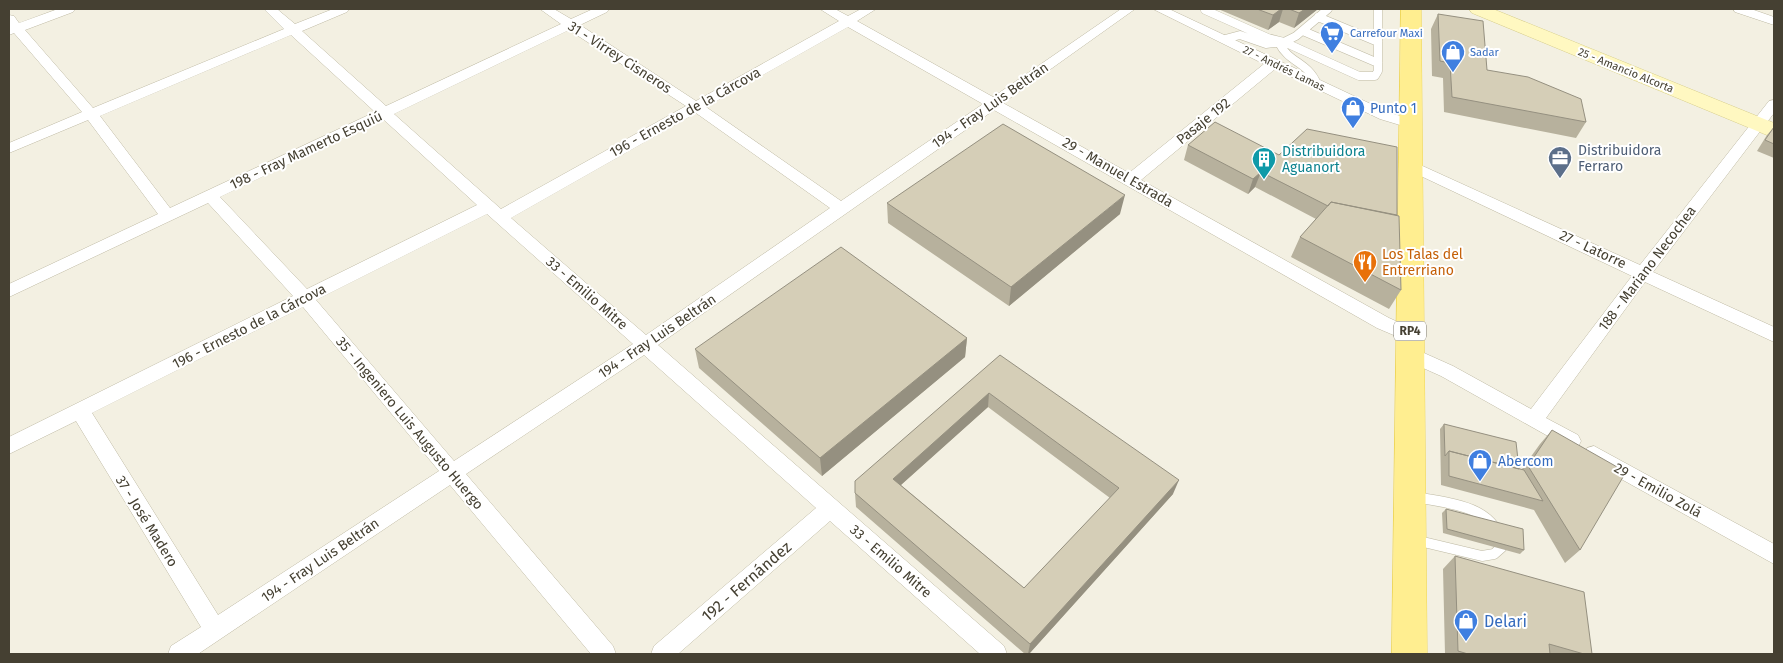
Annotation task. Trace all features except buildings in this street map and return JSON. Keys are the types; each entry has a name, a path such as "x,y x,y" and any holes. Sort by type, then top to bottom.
{"main road":[{"name":"RP4","path":"1410,654 1411,9"},
{"name":"25 - Amancio Alcorta","path":"1478,9 1769,120"},
{"path":"1496,9 1769,120"}],"street":[{"path":"69,9 11,26 91,114 167,215"},
{"name":"33 - Emilio Mitre","path":"270,9 494,211 996,654"},
{"path":"9,148 343,9"},
{"name":"31 - Virrey Cisneros","path":"546,9 695,106 842,209"},
{"name":"198 - Fray Mamerto Esquiú","path":"9,290 604,9"},
{"name":"29 - Manuel Estrada","path":"826,9 1132,180 1383,324 1410,344"},
{"name":"196 - Ernesto de la Cárcova","path":"9,446 305,298 494,211 695,106 870,9"},
{"name":"194 - Fray Luis Beltrán","path":"179,654 645,345 1129,9"},
{"name":"27 - Andrés Lamas","path":"1159,9 1385,116 1410,123"},
{"path":"1739,9 1774,21"},
{"name":"Pasaje 192","path":"1132,180 1274,63"},
{"name":"188 - Mariano Necochea","path":"1534,420 1642,273 1769,120"},
{"name":"27 - Latorre","path":"1411,166 1774,335"},
{"name":"35 - Ingeniero Luis Augusto Huergo","path":"210,196 305,298 605,654"},
{"name":"29 - Emilio Zolá","path":"1410,344 1447,371 1774,555"},
{"name":"37 - José Madero","path":"80,411 215,630"},
{"name":"192 - Fernández","path":"662,654 831,508"}],"lane":[{"path":"1225,39 1240,35 1260,43 1282,43 1302,31 1328,9"},
{"path":"1205,10 1359,76 1375,76 1378,71 1378,9"},
{"path":"1318,18 1378,42"},
{"path":"1302,31 1378,63"},
{"path":"1282,43 1283,53 1310,68 1317,84"},
{"path":"1410,496 1473,510 1492,521 1502,536 1502,547 1494,554 1482,556 1410,539"}],"place":[{"name":"Carrefour Maxi","path":"1332,54"},
{"name":"Sadar","path":"1453,73"},
{"name":"Punto 1","path":"1353,129"},
{"name":"Distribuidora Ferraro","path":"1560,179"},
{"name":"Distribuidora Aguanort","path":"1264,180"},
{"name":"Los Talas del Entrerriano","path":"1365,283"},
{"name":"Abercom","path":"1480,482"},
{"name":"Delari","path":"1466,642"}]}
